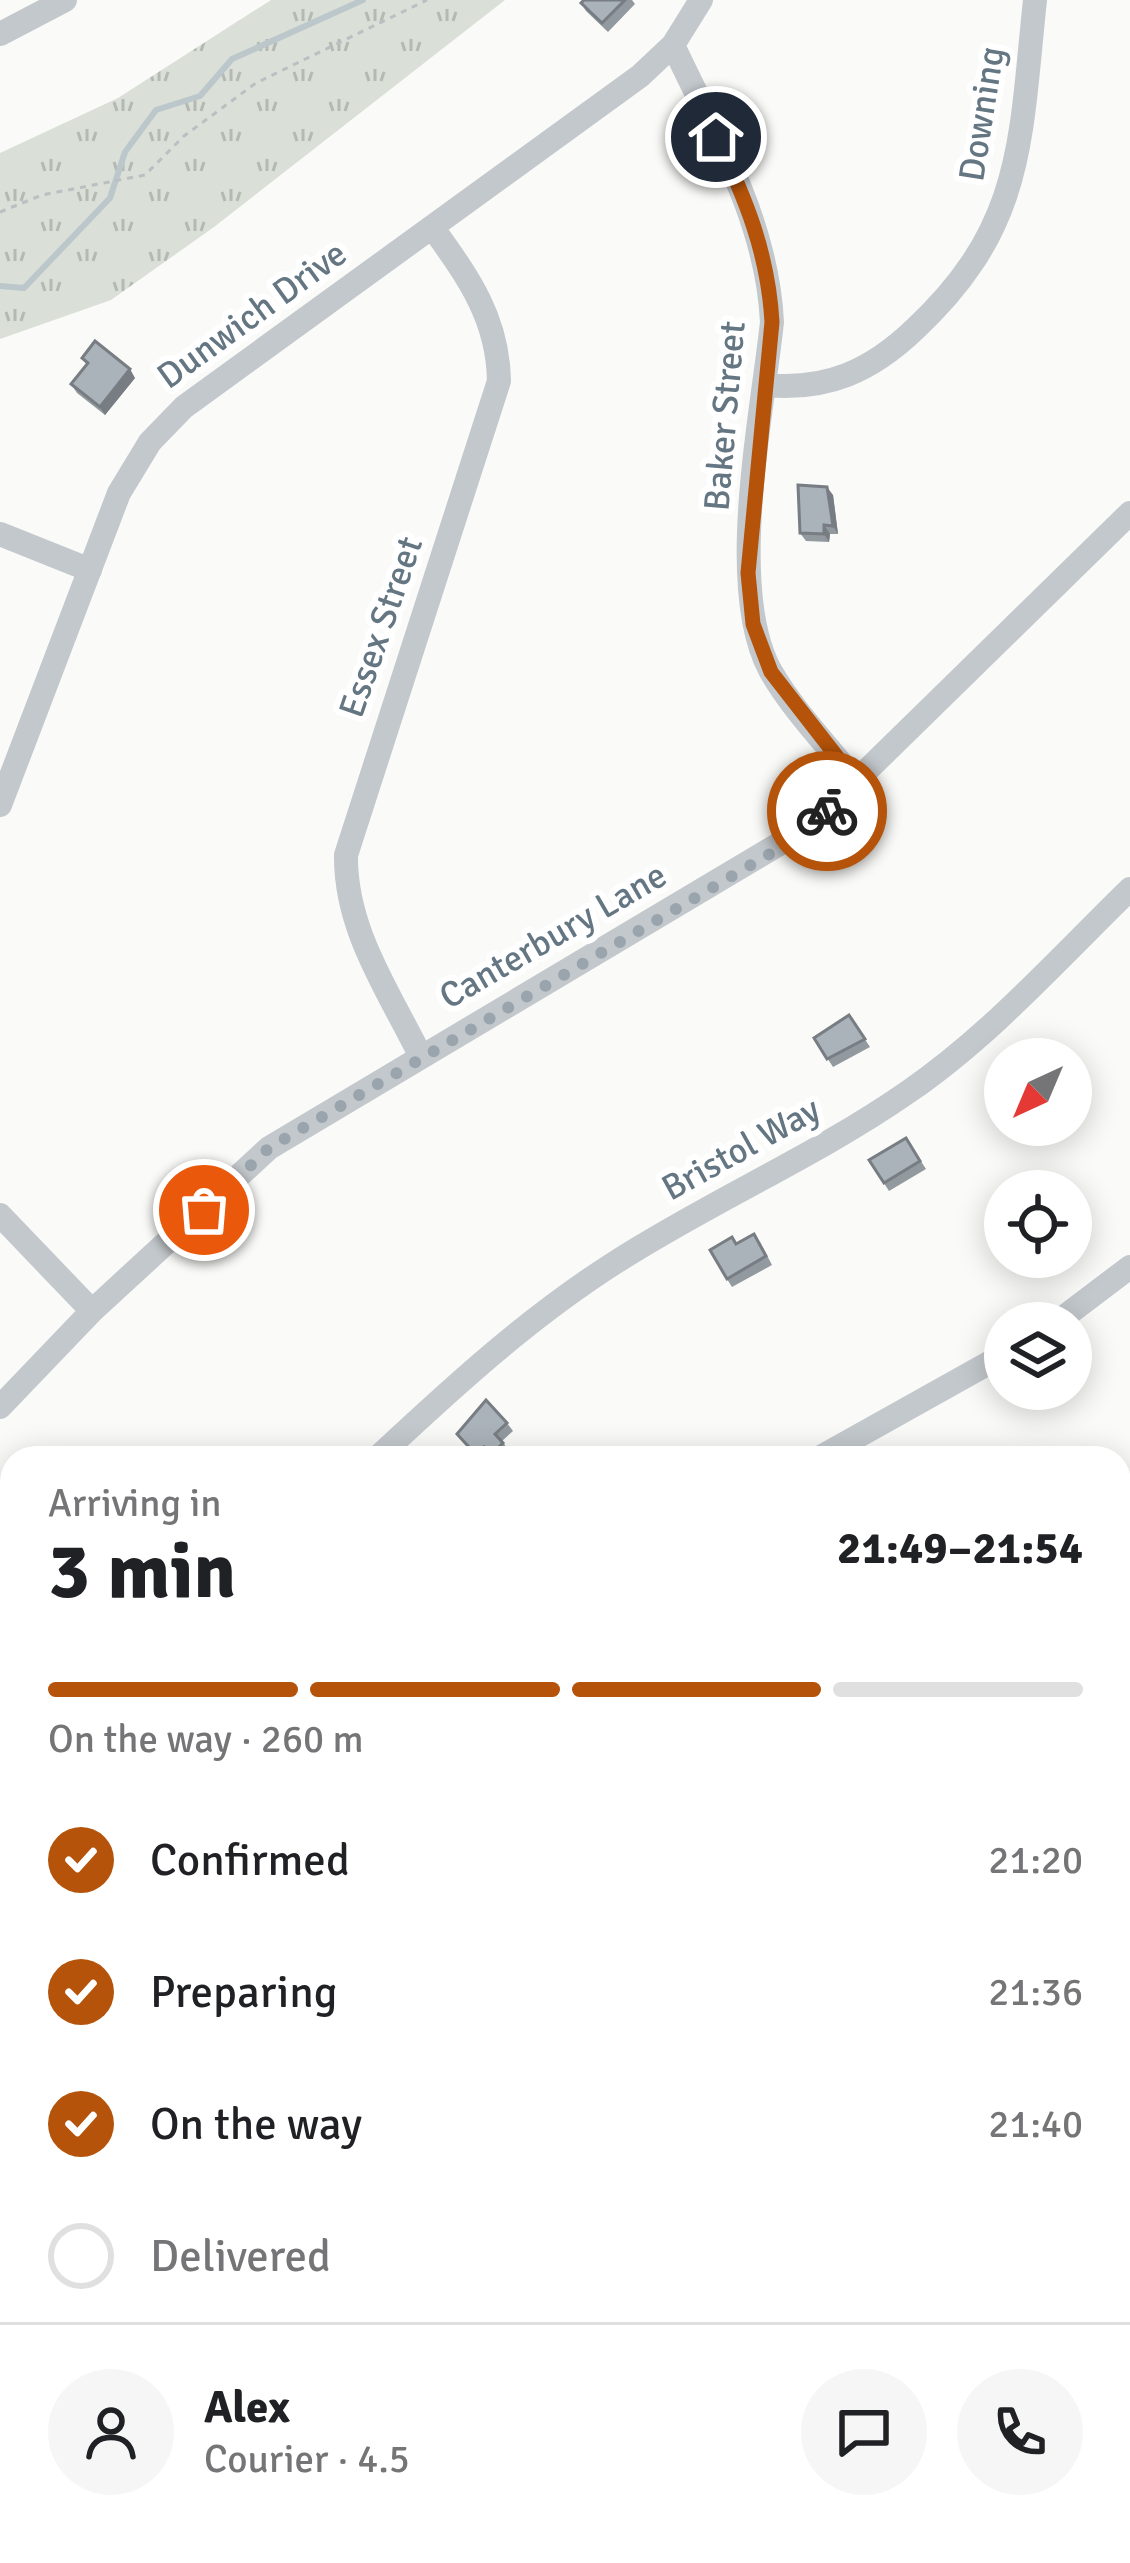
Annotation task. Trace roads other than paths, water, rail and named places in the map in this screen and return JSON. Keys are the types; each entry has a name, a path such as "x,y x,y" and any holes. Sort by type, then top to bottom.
{"street":[{"path":"7,0 11,29 65,0"},
{"name":"Dunwich Drive","path":"0,805 127,477 166,424 640,76 673,45 701,0"},
{"name":"Downing","path":"765,385 820,384 872,365 967,274 997,223 1012,181 1035,0"},
{"name":"Baker Street","path":"673,45 761,239 772,322 748,573 753,624 771,672 855,780"},
{"name":"Essex Street","path":"420,1055 360,937 345,883 346,855 499,381 494,329 485,305 432,227"},
{"name":"Canterbury Lane","path":"0,1407 92,1311 269,1148 420,1055 785,845 1130,512"},
{"path":"0,534 90,570"},
{"name":"Bristol Way","path":"390,1446 489,1353 552,1305 683,1221 860,1124 942,1067 1014,1006 1130,890"},
{"path":"0,1215 92,1311"},
{"path":"1084,1302 1130,1267"},
{"path":"840,1446 984,1366"}],"waterway":[{"path":"0,286 24,288 110,198 125,152 156,110 200,96 232,59 363,0"}]}
